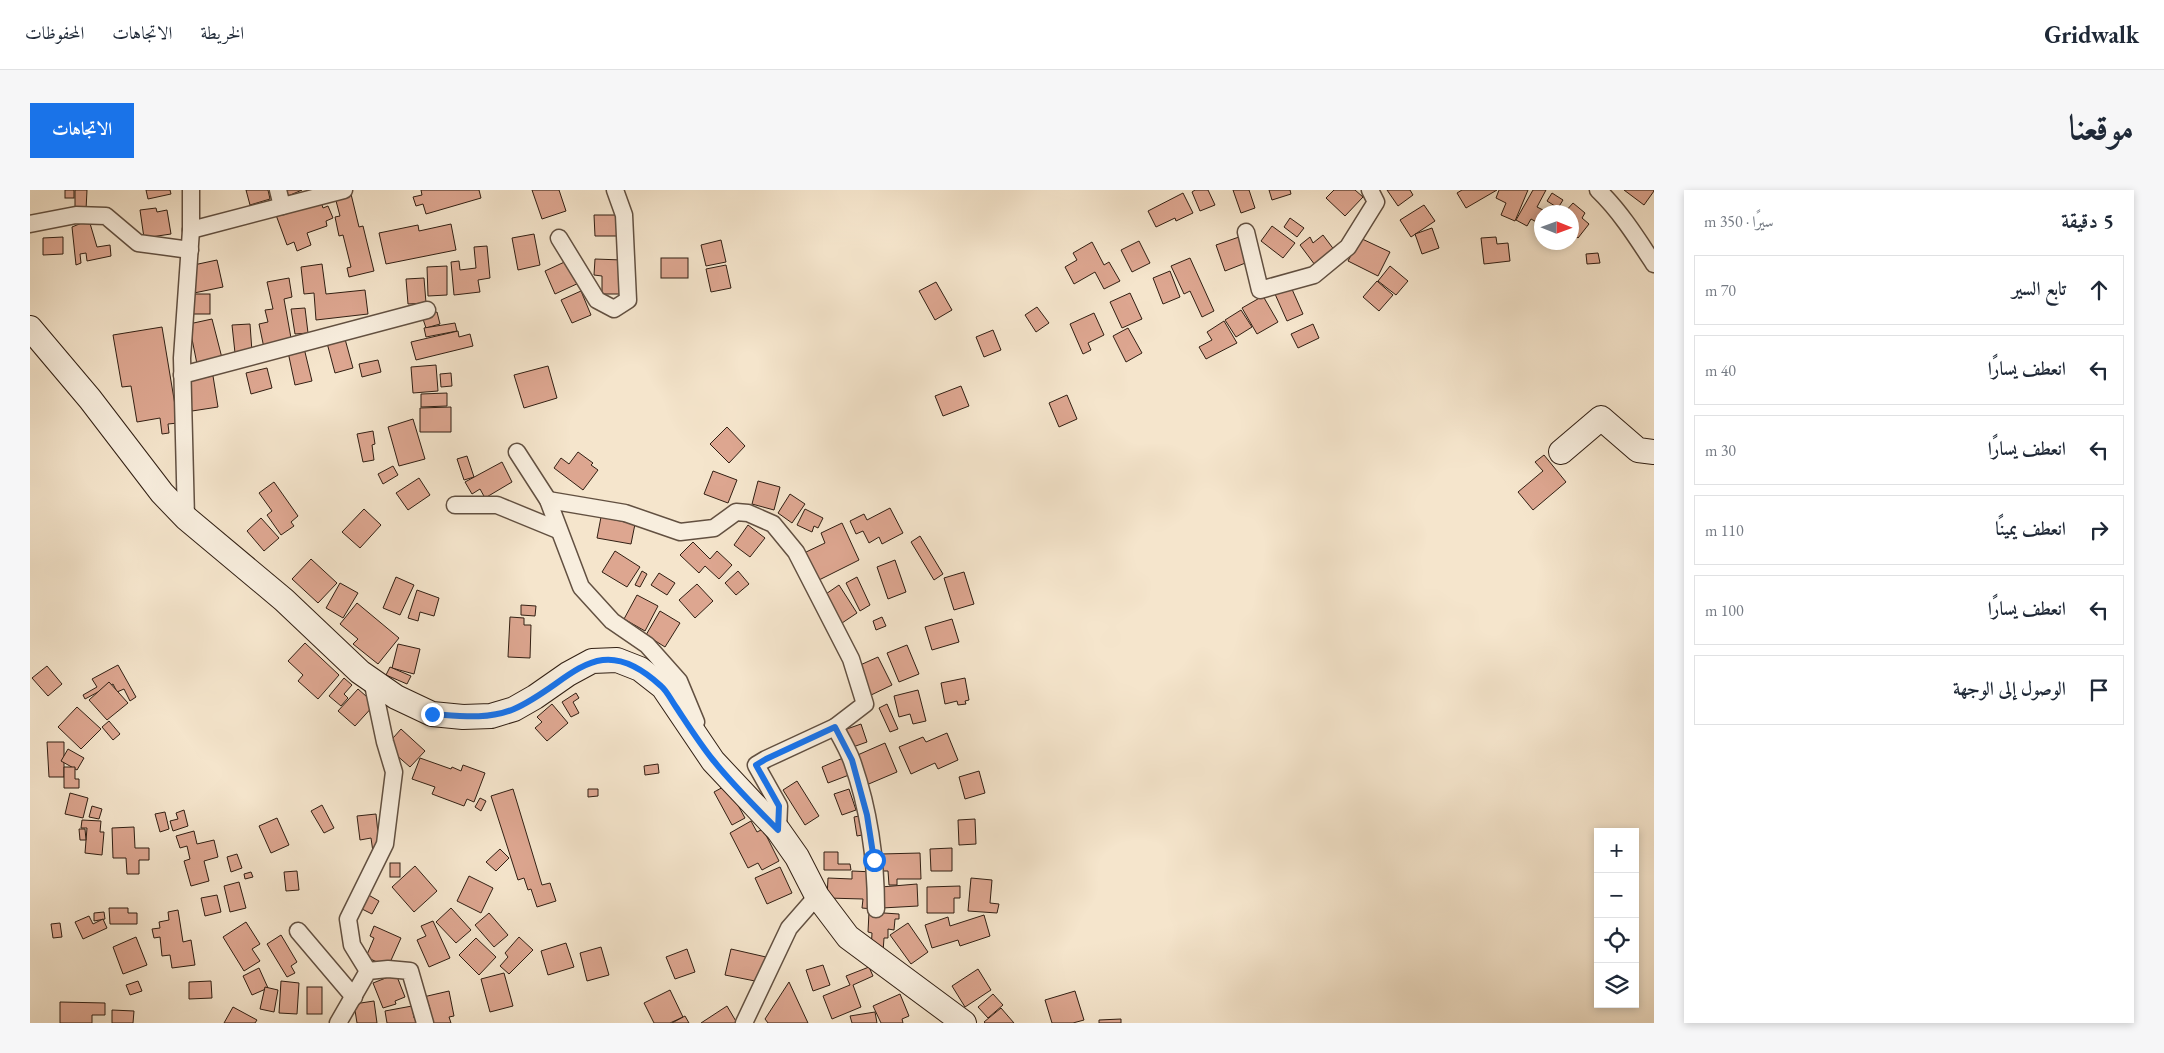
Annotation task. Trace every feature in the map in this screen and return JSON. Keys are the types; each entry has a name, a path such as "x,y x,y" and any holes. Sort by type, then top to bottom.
{"main road":[{"path":"30,328 90,399 162,494 186,518 284,600 360,672 396,697 432,714 463,717 491,716 514,709 568,674 592,661 617,660 640,668 662,687 713,761 778,830 798,857 817,896 848,937 964,1023"},
{"path":"1561,452 1602,418 1638,450 1654,452"}],"street":[{"path":"186,518 182,375 191,230 191,190"},
{"path":"278,190 282,206"},
{"path":"191,230 344,190"},
{"path":"559,238 597,300 614,309 628,300 624,215 615,190"},
{"path":"1246,232 1260,290 1314,275 1348,247 1376,202 1370,190"},
{"path":"1598,190 1636,236 1654,264"},
{"path":"30,224 76,215 106,216 138,243 190,250"},
{"path":"182,375 427,310"},
{"path":"517,452 548,500 581,587 612,621 647,645 679,681 713,761"},
{"path":"548,500 625,513 680,532 714,528 736,512 748,513 773,524 796,552 854,668 865,704 835,727 756,765 779,806 778,830"},
{"path":"455,505 497,505 558,530"},
{"path":"368,971 352,945 348,919 385,844 394,772 385,742 372,680"},
{"path":"835,727 852,760 867,815 874,860 876,910"},
{"path":"744,1023 789,928 817,896"},
{"path":"298,931 350,1009"},
{"path":"368,971 388,969 410,971 425,1023"},
{"path":"338,1023 350,1009 368,971"}],"building":[{"path":"65,190 74,190 74,198 65,198"},
{"path":"75,190 87,190 86,210 75,210"},
{"path":"146,190 170,190 171,194 148,199"},
{"path":"246,190 268,190 270,199 250,205"},
{"path":"286,190 302,190 288,196"},
{"path":"421,190 479,190 481,198 426,214 423,204 416,206 413,197 422,195"},
{"path":"532,190 559,190 566,211 542,219"},
{"path":"1195,190 1208,190 1215,205 1200,211 1192,192"},
{"path":"1233,190 1249,190 1255,208 1241,213"},
{"path":"1269,190 1290,190 1291,194 1272,200"},
{"path":"1334,190 1355,190 1363,197 1345,216 1326,198"},
{"path":"1387,190 1410,190 1413,195 1398,206"},
{"path":"1462,190 1497,190 1466,208 1457,193"},
{"path":"1499,190 1528,190 1515,221 1501,215 1506,203 1496,198"},
{"path":"1533,190 1546,190 1538,205 1534,205 1534,221 1531,219 1527,226 1516,220"},
{"path":"1624,190 1654,190 1654,191 1644,205"},
{"path":"1183,193 1193,213 1176,221 1175,218 1156,227 1148,211"},
{"path":"1552,193 1563,200 1560,205 1553,205 1547,201"},
{"path":"351,194 359,227 363,226 374,271 349,277 347,268 351,267 343,235 339,236 335,217 340,216 335,197"},
{"path":"320,199 323,208 328,206 333,218 326,221 327,226 307,233 311,245 297,251 294,242 287,245 276,215"},
{"path":"1424,205 1435,221 1411,237 1400,220"},
{"path":"156,208 157,212 167,210 171,234 144,238 140,210"},
{"path":"1579,208 1585,213 1582,218 1589,224 1579,237"},
{"path":"594,215 616,215 617,236 595,236"},
{"path":"1290,218 1304,228 1297,237 1284,227"},
{"path":"89,220 97,247 110,245 111,256 87,261 86,253 80,254 81,263 76,265 72,227"},
{"path":"451,224 456,250 386,264 379,233 418,225 419,231"},
{"path":"1272,226 1295,243 1283,258 1261,241"},
{"path":"1432,228 1439,248 1422,254 1415,234"},
{"path":"534,234 540,265 518,270 512,238"},
{"path":"1323,235 1335,251 1315,265 1300,245 1310,237 1313,243"},
{"path":"63,237 63,254 43,255 43,238"},
{"path":"1239,237 1248,262 1225,271 1216,245"},
{"path":"1496,237 1497,244 1508,243 1510,261 1484,264 1481,238"},
{"path":"1360,238 1390,252 1378,276 1348,261"},
{"path":"721,240 726,262 706,266 701,245"},
{"path":"1139,241 1150,263 1132,272 1121,250"},
{"path":"1092,242 1104,265 1109,262 1120,281 1104,289 1095,272 1074,284 1065,267 1077,260 1073,253"},
{"path":"487,246 490,278 478,280 480,292 454,295 451,262 459,261 460,270 476,268 474,247"},
{"path":"1598,253 1600,263 1587,264 1586,254"},
{"path":"661,258 688,258 688,278 661,278"},
{"path":"1190,258 1214,311 1202,317 1190,291 1184,294 1171,266"},
{"path":"571,259 581,282 555,294 545,271"},
{"path":"595,259 622,260 621,294 602,294 602,276 594,275"},
{"path":"217,260 223,287 194,293 189,266"},
{"path":"322,264 326,294 365,290 368,314 316,320 314,293 304,294 301,267"},
{"path":"726,265 731,288 711,292 706,269"},
{"path":"447,266 447,295 428,296 427,267"},
{"path":"1390,266 1408,281 1396,295 1378,281"},
{"path":"1170,271 1180,297 1163,304 1153,278"},
{"path":"289,278 292,297 284,299 291,338 277,341 278,345 264,348 259,324 268,322 265,310 273,309 267,282"},
{"path":"424,278 426,303 408,304 406,279"},
{"path":"1377,281 1393,295 1379,311 1363,297"},
{"path":"936,282 952,310 935,320 919,291"},
{"path":"1291,287 1303,314 1287,321 1275,294"},
{"path":"581,291 591,315 572,323 561,300"},
{"path":"1130,293 1142,319 1122,328 1110,302"},
{"path":"188,294 210,294 210,314 188,314"},
{"path":"1263,296 1278,322 1257,334 1242,308"},
{"path":"1037,307 1049,323 1036,332 1025,315"},
{"path":"305,308 308,333 295,334 291,309"},
{"path":"1241,310 1252,327 1236,337 1225,320"},
{"path":"437,312 440,324 426,328 422,316"},
{"path":"1094,313 1104,335 1088,343 1091,350 1083,354 1070,324"},
{"path":"212,319 222,358 197,364 189,324"},
{"path":"1224,321 1237,343 1206,359 1199,347 1212,340 1207,332"},
{"path":"455,323 457,331 426,337 424,328"},
{"path":"250,324 252,352 235,353 232,325"},
{"path":"1313,324 1319,338 1298,348 1291,334"},
{"path":"162,327 178,423 168,424 169,433 162,434 160,418 137,422 131,386 122,387 113,335"},
{"path":"1128,328 1142,353 1126,362 1113,336"},
{"path":"993,330 1001,350 984,357 976,337"},
{"path":"458,331 459,337 470,334 473,346 416,360 411,342"},
{"path":"345,339 353,368 335,373 327,343"},
{"path":"304,348 312,381 295,385 288,352"},
{"path":"378,360 381,372 362,377 359,364"},
{"path":"436,365 438,391 413,393 411,367"},
{"path":"548,366 557,398 524,408 514,375"},
{"path":"267,368 272,388 251,394 246,373"},
{"path":"451,373 452,386 441,387 440,374"},
{"path":"213,376 218,407 192,411 187,380"},
{"path":"961,386 969,406 943,416 935,396"},
{"path":"447,393 447,406 421,407 421,394"},
{"path":"1067,395 1077,419 1059,427 1049,403"},
{"path":"451,407 451,432 420,432 420,408"},
{"path":"413,419 425,459 399,466 388,427"},
{"path":"727,427 745,446 729,463 710,444"},
{"path":"373,431 375,444 372,445 374,460 363,462 357,434"},
{"path":"578,452 593,463 591,465 598,470 583,490 554,468 561,458 569,464"},
{"path":"1544,455 1566,482 1533,510 1518,492 1543,471 1535,462"},
{"path":"467,456 474,477 464,480 457,459"},
{"path":"502,462 512,482 485,498 480,489 472,494 465,482"},
{"path":"393,466 398,475 383,484 378,474"},
{"path":"713,471 737,480 728,503 704,494"},
{"path":"419,478 430,495 408,510 396,493"},
{"path":"758,481 780,487 774,510 752,504"},
{"path":"274,482 298,516 291,522 294,526 281,535 267,515 272,511 259,493"},
{"path":"790,494 805,504 792,523 778,513"},
{"path":"890,508 903,533 882,544 879,537 869,543 863,531 856,534 850,521 864,514 867,520"},
{"path":"364,509 381,525 360,548 342,532"},
{"path":"805,509 823,518 818,528 814,526 812,532 797,525"},
{"path":"601,517 635,524 631,544 597,538"},
{"path":"261,518 279,538 264,551 247,531"},
{"path":"842,523 859,560 817,581 804,553 825,543 821,533"},
{"path":"748,525 765,538 750,557 734,545"},
{"path":"920,536 943,574 934,580 911,542"},
{"path":"693,542 710,559 717,551 732,565 719,579 705,566 699,573 680,555"},
{"path":"615,551 640,567 627,587 602,572"},
{"path":"311,559 337,583 318,603 292,579"},
{"path":"895,560 906,592 888,599 877,567"},
{"path":"642,571 647,574 640,587 635,585"},
{"path":"738,571 749,584 736,595 725,583"},
{"path":"964,572 974,604 954,610 944,578"},
{"path":"659,573 675,583 667,595 651,585"},
{"path":"396,577 414,585 400,615 383,608"},
{"path":"857,577 870,605 860,611 846,583"},
{"path":"340,583 358,593 343,618 326,608"},
{"path":"697,584 713,601 695,618 679,600"},
{"path":"839,585 857,613 842,623 823,596"},
{"path":"417,590 439,598 434,616 420,612 418,621 408,618"},
{"path":"637,595 658,606 645,631 624,619"},
{"path":"357,603 399,638 378,664 353,644 358,639 340,624"},
{"path":"521,605 536,606 535,616 521,615"},
{"path":"660,611 680,623 665,647 646,635"},
{"path":"510,617 524,618 524,625 531,625 530,658 508,657"},
{"path":"882,617 886,626 876,630 873,621"},
{"path":"952,619 959,642 932,650 925,627"},
{"path":"305,643 339,675 318,699 298,681 303,675 288,661"},
{"path":"398,644 420,649 414,674 392,668"},
{"path":"907,645 919,674 899,682 887,653"},
{"path":"878,657 892,685 869,696 858,666"},
{"path":"118,665 136,697 130,701 124,689 117,692 113,684 85,699 83,695 97,687 92,679"},
{"path":"47,666 62,684 48,696 32,678"},
{"path":"390,667 411,676 407,684 386,675"},
{"path":"344,678 352,685 344,694 348,698 341,706 329,696"},
{"path":"965,678 969,700 965,701 966,704 958,705 957,701 945,704 941,683"},
{"path":"109,682 128,703 107,720 89,700"},
{"path":"358,689 375,704 355,726 338,711"},
{"path":"918,690 926,721 913,724 910,714 899,717 894,696"},
{"path":"576,693 579,698 573,702 579,713 571,717 562,702"},
{"path":"552,704 568,723 547,741 535,728 542,722 537,717"},
{"path":"887,704 898,729 890,732 879,708"},
{"path":"77,707 101,729 81,749 58,727"},
{"path":"109,721 120,734 113,740 102,727"},
{"path":"861,724 867,742 850,748 844,730"},
{"path":"401,729 425,751 410,767 386,746"},
{"path":"947,733 958,760 938,769 935,763 911,774 899,747 923,737 926,742"},
{"path":"47,742 64,742 64,777 49,777"},
{"path":"885,743 897,772 864,786 853,757"},
{"path":"68,749 84,758 77,770 61,761"},
{"path":"420,758 451,769 452,767 461,771 463,765 485,773 474,802 467,799 464,806 432,794 435,787 412,779"},
{"path":"843,758 849,775 828,783 822,767"},
{"path":"658,764 659,773 645,775 644,766"},
{"path":"64,767 75,767 75,779 79,779 79,788 64,788"},
{"path":"979,771 985,793 965,799 959,777"},
{"path":"797,781 819,816 805,825 783,790"},
{"path":"727,785 745,818 732,825 714,792"},
{"path":"513,789 542,885 550,883 556,901 537,907 531,889 528,890 524,878 518,880 491,796"},
{"path":"588,789 598,789 598,796 588,797"},
{"path":"849,789 856,810 842,815 834,794"},
{"path":"70,793 88,798 83,818 65,814"},
{"path":"480,798 486,801 481,811 475,807"},
{"path":"322,805 334,828 324,833 311,811"},
{"path":"92,806 102,809 99,819 89,817"},
{"path":"184,810 188,826 173,831 170,821 178,819 176,813"},
{"path":"165,812 169,829 160,832 155,814"},
{"path":"376,814 380,852 373,852 371,838 360,840 357,816"},
{"path":"864,815 867,834 857,836 854,817"},
{"path":"277,818 289,845 271,853 259,826"},
{"path":"975,819 976,844 959,845 958,820"},
{"path":"82,820 101,821 100,832 104,832 102,855 85,853 87,828 81,828"},
{"path":"751,821 757,832 763,829 779,861 762,870 758,863 748,868 730,833"},
{"path":"134,827 135,848 149,848 149,860 139,860 139,874 127,874 126,858 113,858 112,828"},
{"path":"79,829 85,829 86,840 80,840"},
{"path":"194,831 197,844 214,840 218,857 204,861 209,881 191,886 184,861 190,859 187,846 180,848 176,836"},
{"path":"952,848 952,871 931,871 930,849"},
{"path":"500,849 509,858 496,871 486,862"},
{"path":"824,852 838,852 838,864 850,864 851,870 824,870"},
{"path":"920,853 921,879 897,879 897,885 889,885 888,871 881,871 881,854"},
{"path":"237,854 242,868 231,872 227,857"},
{"path":"390,863 400,863 400,877 390,877"},
{"path":"415,866 437,891 414,912 392,887"},
{"path":"780,867 792,893 767,904 755,878"},
{"path":"297,871 299,890 286,891 284,872"},
{"path":"852,871 874,872 873,909 862,908 863,899 827,898 828,878 852,879"},
{"path":"251,872 253,877 245,879 244,874"},
{"path":"469,876 493,888 481,913 457,901"},
{"path":"971,878 992,880 990,903 999,904 997,913 968,911"},
{"path":"239,882 246,908 230,912 224,886"},
{"path":"917,884 918,906 882,908 881,887"},
{"path":"960,886 960,898 954,898 954,913 927,913 927,887"},
{"path":"365,893 379,901 372,914 358,907"},
{"path":"217,895 221,912 205,916 201,898"},
{"path":"109,908 128,908 128,913 137,913 137,924 110,924"},
{"path":"451,908 471,930 456,943 436,922"},
{"path":"178,910 183,942 191,940 195,965 172,968 170,955 162,956 160,937 154,938 152,929 160,928 159,922 169,920 168,912"},
{"path":"104,912 105,919 94,921 94,913"},
{"path":"869,912 899,914 899,919 895,919 894,930 888,929 888,938 884,938 883,952 871,951 872,933 868,932"},
{"path":"489,913 508,935 494,947 475,925"},
{"path":"984,915 990,936 960,946 958,940 932,948 925,925 948,917 950,926"},
{"path":"89,916 93,924 103,919 107,928 83,939 75,922"},
{"path":"433,921 450,958 429,967 417,940 426,936 421,926"},
{"path":"246,922 260,944 252,949 260,961 244,971 223,937"},
{"path":"60,923 62,937 53,938 51,924"},
{"path":"908,923 928,952 911,964 890,935"},
{"path":"374,926 401,938 388,967 366,957 374,938 370,936"},
{"path":"281,935 297,962 291,966 295,973 287,977 267,944"},
{"path":"136,937 147,965 123,974 113,947"},
{"path":"519,937 533,950 509,974 500,966 508,957 505,953"},
{"path":"476,938 496,957 479,975 459,955"},
{"path":"566,943 574,967 548,975 541,951"},
{"path":"601,947 609,975 587,981 580,953"},
{"path":"687,949 695,972 675,979 666,957"},
{"path":"731,949 766,957 760,982 725,975"},
{"path":"823,965 830,985 813,991 806,970"},
{"path":"869,967 873,976 853,985 861,1007 832,1019 823,996 850,985 846,976"},
{"path":"259,968 268,988 252,995 243,976"},
{"path":"978,969 991,990 965,1007 952,986"},
{"path":"504,973 513,1006 490,1012 481,979"},
{"path":"396,974 405,997 395,1001 396,1004 383,1008 373,983"},
{"path":"138,981 142,991 130,995 126,985"},
{"path":"211,981 212,998 189,999 189,982"},
{"path":"281,981 299,983 297,1014 279,1013"},
{"path":"789,982 808,1023 768,1023 765,1019"},
{"path":"265,987 278,990 274,1012 260,1009"},
{"path":"307,987 322,987 322,1014 307,1014"},
{"path":"670,990 683,1017 670,1023 654,1023 644,1003"},
{"path":"449,991 454,1016 449,1017 451,1023 433,1023 429,1005 421,1007 419,998"},
{"path":"1075,991 1084,1020 1073,1023 1052,1023 1045,1000"},
{"path":"900,994 909,1016 902,1019 903,1023 881,1023 873,1006"},
{"path":"993,994 1003,1005 988,1018 978,1007"},
{"path":"374,1001 377,1023 357,1023 354,1004"},
{"path":"60,1002 105,1003 105,1015 92,1015 92,1023 60,1023"},
{"path":"412,1006 417,1023 387,1023 385,1011"},
{"path":"727,1006 737,1023 701,1023"},
{"path":"233,1007 257,1020 255,1023 224,1023"},
{"path":"1001,1008 1014,1023 984,1022"},
{"path":"112,1010 134,1011 133,1023 112,1023"},
{"path":"875,1012 877,1023 852,1023 850,1016"},
{"path":"685,1016 689,1023 672,1023"},
{"path":"1121,1019 1121,1023 1099,1023 1099,1020"}],"route":[{"path":"432,714 463,717 491,716 514,709 568,674 592,661 617,660 640,668 662,687 713,761 778,830 779,806 756,765 835,727 852,760 867,815 874,860"}]}
